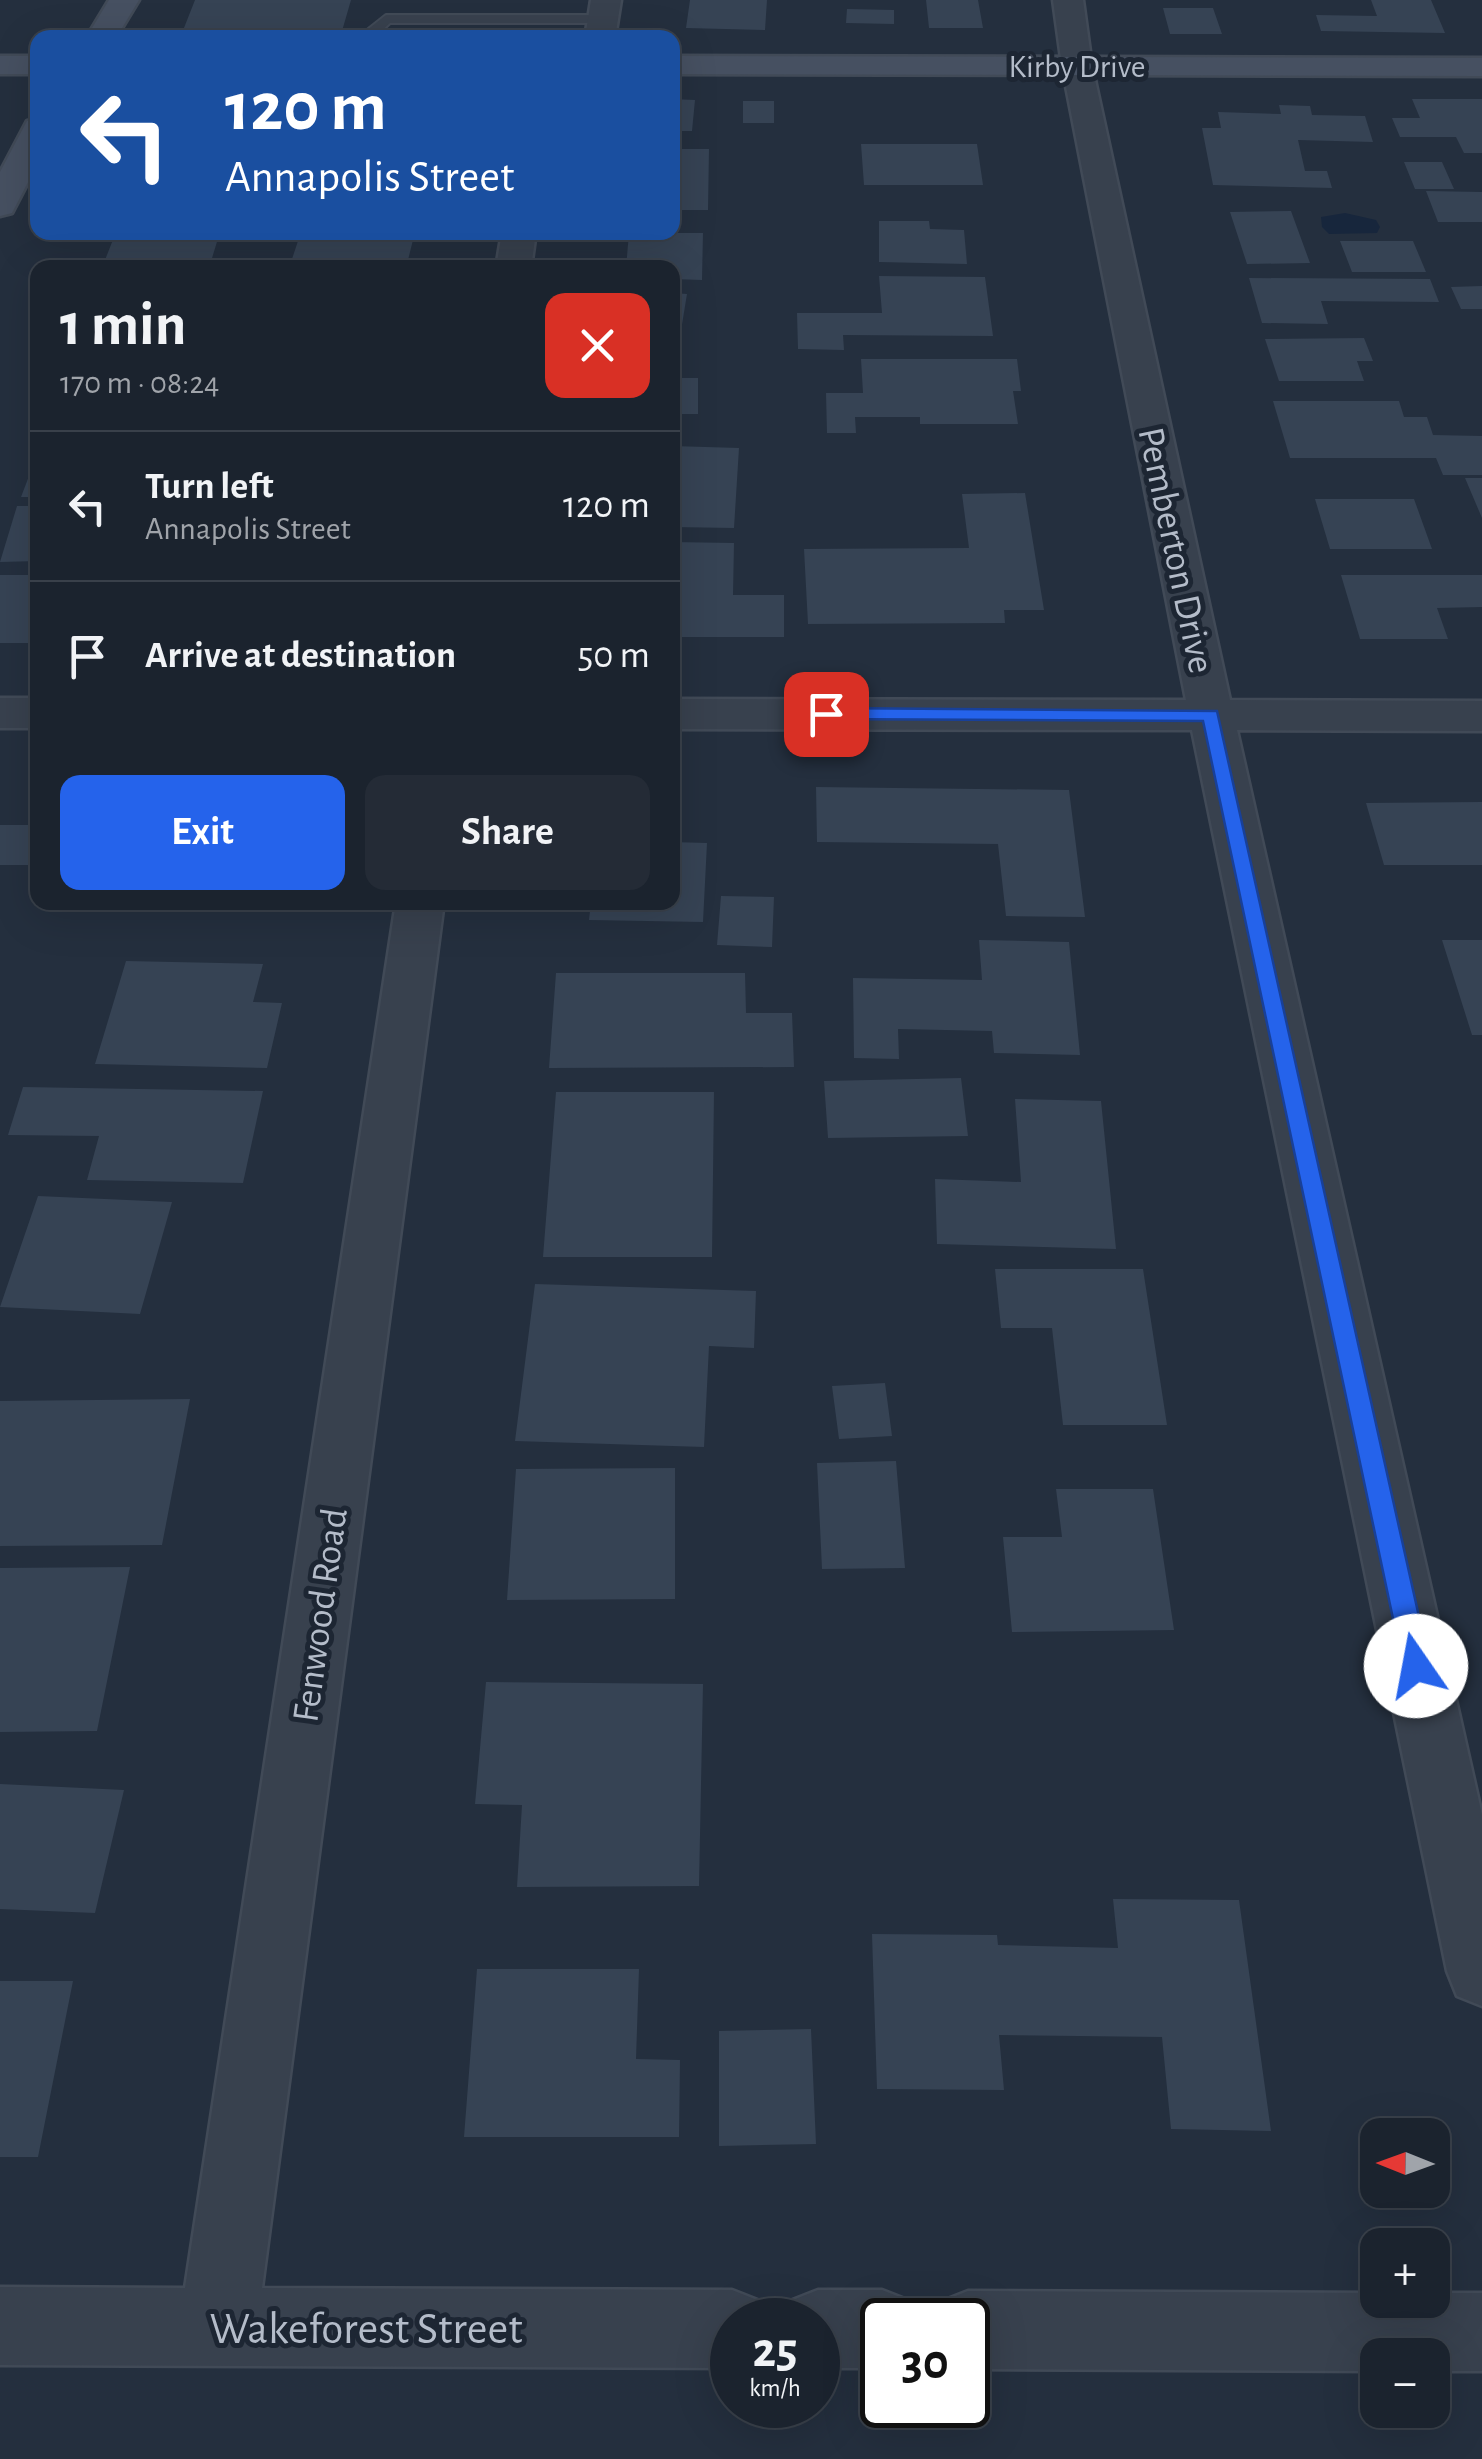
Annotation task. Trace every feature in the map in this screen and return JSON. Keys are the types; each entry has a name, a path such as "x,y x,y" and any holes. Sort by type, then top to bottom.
{"main road":[{"path":"105,30 124,0"},
{"path":"0,65 30,65"},
{"name":"Kirby Drive","path":"680,65 1482,66"},
{"path":"0,206 30,144"}],"street":[{"name":"Pemberton Drive","path":"1068,0 1077,66 1211,715 1482,1971"},
{"path":"0,713 30,713"},
{"path":"680,714 1482,716"},
{"name":"Fenwood Road","path":"218,2326 419,910"},
{"name":"Wakeforest Street","path":"0,2326 710,2329"},
{"path":"990,2330 1482,2332"}],"lane":[{"path":"373,30 386,19 603,19"}],"water":[{"path":"1345,213 1376,220 1380,227 1377,233 1329,234 1322,227 1321,217"}],"building":[{"path":"195,0 351,0 342,30 183,30"},
{"path":"690,0 767,0 765,30 686,28"},
{"path":"926,0 978,0 983,28 929,28"},
{"path":"1371,0 1431,0 1445,33 1321,31 1316,15 1377,16"},
{"path":"1163,8 1213,8 1222,34 1170,34"},
{"path":"847,9 894,10 894,24 846,23"},
{"path":"680,99 695,100 692,131 680,131"},
{"path":"1412,99 1482,99 1482,153 1464,153 1456,137 1400,137 1392,118 1420,118"},
{"path":"743,101 774,101 774,123 743,123"},
{"path":"1279,105 1310,106 1312,115 1365,116 1373,142 1298,140 1305,171 1327,171 1332,188 1213,185 1202,128 1221,128 1218,112 1281,114"},
{"path":"861,144 977,144 983,185 864,185"},
{"path":"680,149 709,149 708,210 680,210"},
{"path":"1404,162 1442,162 1454,189 1415,189"},
{"path":"1426,191 1482,192 1482,222 1438,222"},
{"path":"1291,211 1310,263 1247,264 1230,212"},
{"path":"879,221 929,221 930,229 964,230 967,264 879,262"},
{"path":"680,233 703,233 702,280 680,279 680,260 627,260 628,240 680,240"},
{"path":"113,240 218,240 211,260 105,260"},
{"path":"298,240 413,240 408,260 292,260"},
{"path":"1340,241 1413,241 1426,272 1352,272"},
{"path":"879,276 985,277 993,336 843,335 844,350 798,349 797,313 882,313"},
{"path":"1249,278 1430,279 1439,302 1321,301 1328,324 1262,323"},
{"path":"1482,286 1482,309 1461,309 1451,287"},
{"path":"680,294 687,294 680,337"},
{"path":"1364,338 1373,361 1357,361 1364,381 1279,381 1265,339"},
{"path":"861,359 1017,359 1021,391 1013,391 1018,424 920,424 920,417 855,417 856,433 827,433 826,393 863,393"},
{"path":"680,378 698,378 698,414 680,414"},
{"path":"1273,401 1399,401 1404,417 1427,417 1433,435 1482,436 1482,475 1443,475 1436,458 1290,458"},
{"path":"680,446 739,448 734,528 680,527"},
{"path":"30,473 30,497 21,497"},
{"path":"1465,478 1482,478 1482,518"},
{"path":"1025,493 1044,610 1004,610 1005,623 808,624 804,549 969,548 962,494"},
{"path":"1315,499 1414,499 1432,549 1330,549"},
{"path":"17,506 30,506 30,561 0,562"},
{"path":"680,542 734,543 733,595 784,595 784,637 680,637"},
{"path":"0,575 30,575 30,643 0,643"},
{"path":"1341,575 1482,575 1482,607 1437,608 1448,639 1360,639"},
{"path":"816,787 1069,790 1085,917 1006,916 998,844 817,842"},
{"path":"1482,802 1482,865 1384,865 1366,803"},
{"path":"0,825 30,825 30,865 0,865"},
{"path":"680,842 707,843 703,922 589,920 590,910 680,910"},
{"path":"721,896 774,897 772,947 717,945"},
{"path":"979,940 1069,942 1080,1055 994,1053 992,1031 898,1029 899,1059 854,1058 853,978 982,980"},
{"path":"1442,940 1482,940 1482,1035 1472,1035"},
{"path":"126,961 263,964 253,1002 282,1003 267,1068 95,1064"},
{"path":"556,973 745,973 746,1013 792,1013 794,1067 549,1068"},
{"path":"961,1078 968,1136 828,1138 824,1081"},
{"path":"23,1087 263,1091 243,1183 87,1180 99,1136 8,1135"},
{"path":"556,1092 714,1092 712,1257 543,1257"},
{"path":"1015,1099 1101,1101 1116,1249 937,1244 935,1179 1021,1182"},
{"path":"38,1196 172,1202 140,1314 0,1307"},
{"path":"995,1269 1143,1269 1167,1425 1063,1425 1052,1328 1001,1328"},
{"path":"535,1284 756,1291 754,1348 709,1346 704,1447 515,1441"},
{"path":"885,1383 892,1436 839,1439 832,1386"},
{"path":"190,1399 162,1545 0,1546 0,1401"},
{"path":"896,1461 905,1568 822,1569 817,1463"},
{"path":"675,1468 675,1599 507,1600 516,1469"},
{"path":"1056,1489 1153,1489 1174,1630 1012,1632 1003,1537 1062,1537"},
{"path":"130,1567 97,1731 0,1732 0,1568"},
{"path":"486,1682 703,1684 699,1886 517,1887 522,1805 475,1804"},
{"path":"0,1784 124,1790 95,1913 0,1909"},
{"path":"1113,1899 1239,1900 1271,2131 1171,2129 1162,2037 999,2035 1004,2090 877,2089 872,1934 997,1935 998,1945 1118,1948"},
{"path":"477,1969 639,1969 636,2059 680,2060 679,2137 464,2137"},
{"path":"0,1981 73,1981 38,2157 0,2157"},
{"path":"811,2029 816,2144 719,2146 719,2031"}],"route":[{"path":"826,714 1211,715 1416,1666"}]}
